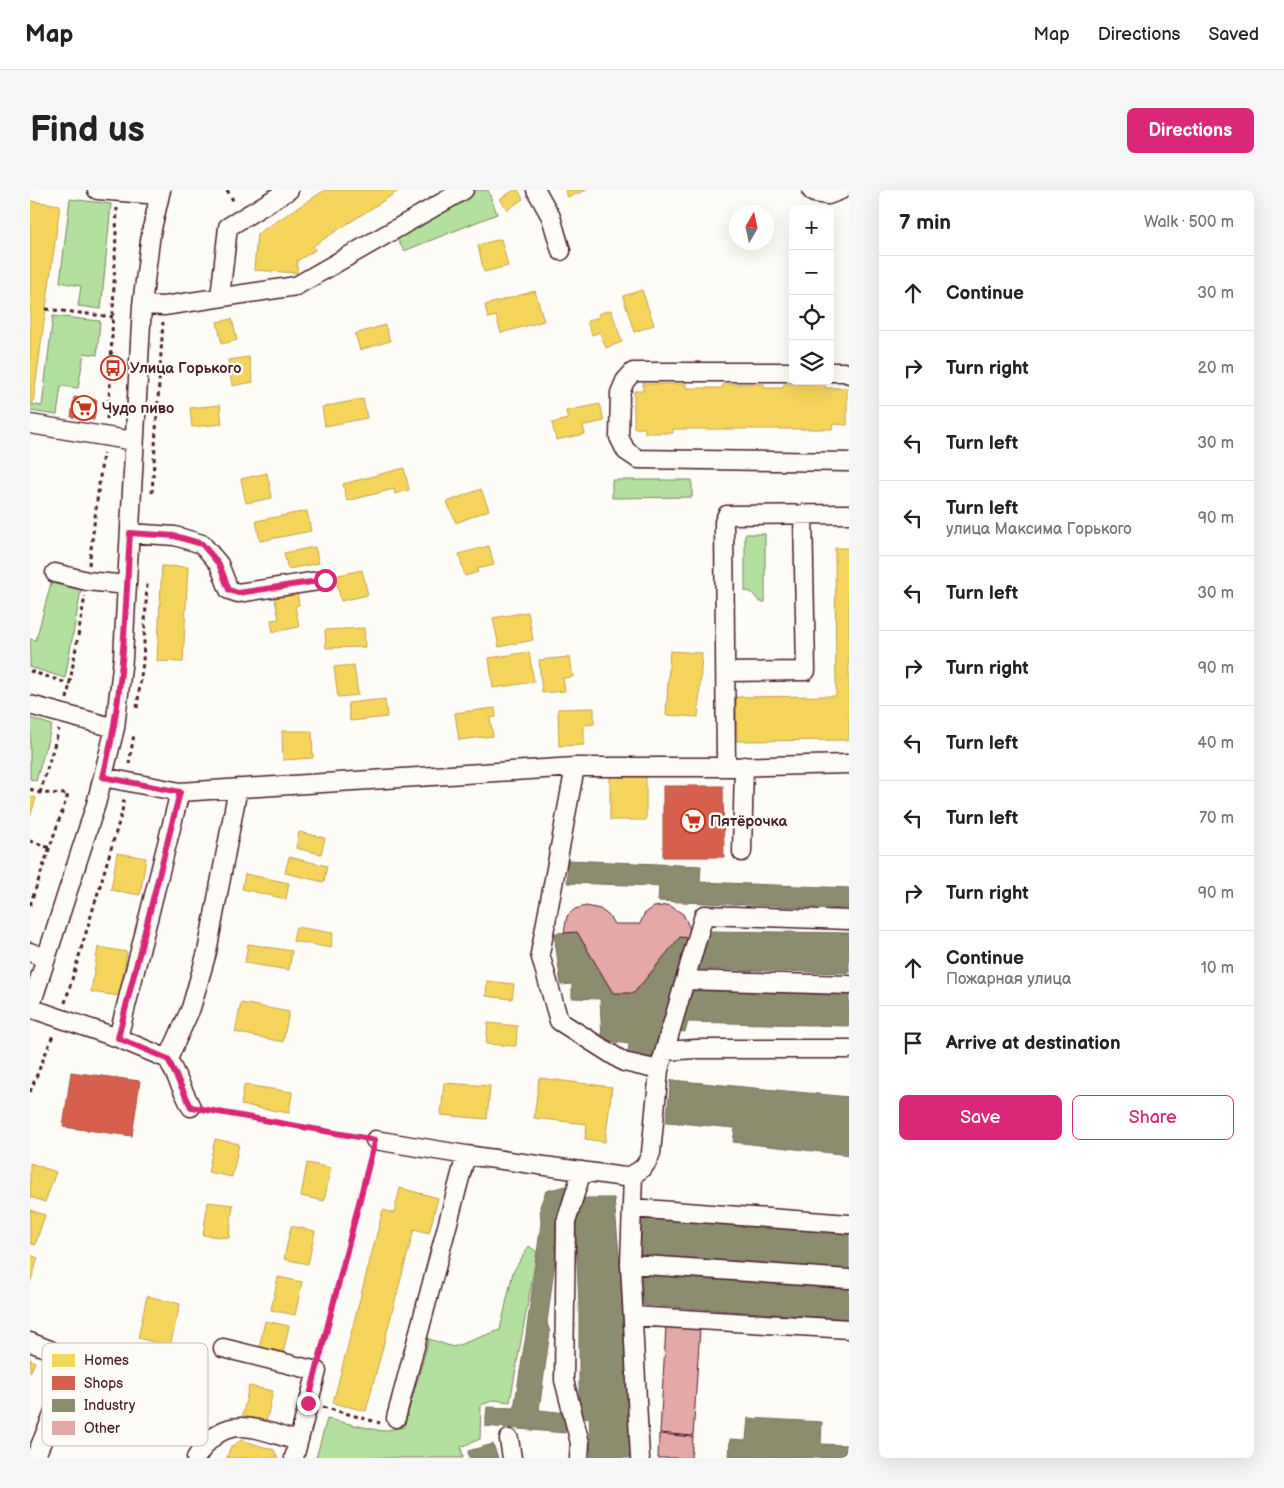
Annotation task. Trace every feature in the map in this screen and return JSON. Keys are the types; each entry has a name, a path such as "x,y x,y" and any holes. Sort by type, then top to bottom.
{"street":[{"path":"97,190 160,193 151,233 142,304 123,658 115,728 103,777 30,1008 118,1038 168,1059 191,1107"},
{"path":"220,297 228,227 289,190"},
{"path":"142,304 164,306 296,286 464,190"},
{"path":"536,190 551,217 561,251"},
{"path":"811,190 814,194 828,196 841,190"},
{"path":"789,372 634,372 625,381 620,393 619,437 626,451 638,459 849,462"},
{"path":"834,372 849,374"},
{"path":"30,424 134,441"},
{"path":"726,672 806,671 803,514"},
{"path":"726,767 724,522 726,516 849,514"},
{"path":"130,533 175,536 202,544 219,564 229,590 238,593 325,580"},
{"path":"55,573 87,581 127,585"},
{"path":"30,705 115,728"},
{"path":"103,777 180,792 575,767 726,767 849,764"},
{"path":"742,852 744,766"},
{"path":"575,767 540,954 559,1021 624,1062 659,1070"},
{"path":"168,1059 191,1008 207,952 238,788"},
{"path":"118,1038 180,792"},
{"path":"375,1140 624,1177 633,1174 648,1164 651,1153 659,1070 704,915 849,920"},
{"path":"30,952 46,959"},
{"path":"685,980 849,985"},
{"path":"664,1051 696,1049 849,1049"},
{"path":"396,1418 466,1155"},
{"path":"579,1458 580,1443 564,1380 566,1222 582,1171"},
{"path":"633,1174 630,1264 640,1458"},
{"path":"632,1208 849,1224"},
{"path":"630,1264 849,1279"},
{"path":"632,1316 849,1329"},
{"path":"30,1342 42,1347"},
{"path":"208,1441 219,1432 230,1428 245,1427 296,1450 317,1371 223,1348"},
{"path":"509,1438 512,1458"},
{"path":"34,1458 42,1440"},
{"path":"196,1458 204,1446"}],"path":[{"path":"105,437 110,386 118,191"},
{"path":"46,308 113,317"},
{"path":"30,671 70,684"},
{"path":"40,792 64,715"},
{"path":"30,789 40,792 68,794 30,905"},
{"path":"30,841 50,848"},
{"path":"191,1107 375,1140 317,1371"},
{"path":"308,1403 383,1424 396,1418"}],"green space":[{"path":"470,190 488,190 497,214 404,251 395,235"},
{"path":"70,199 111,204 101,309 78,306 81,286 60,282"},
{"path":"53,316 100,321 97,355 84,353 78,388 61,386 57,415 30,411 30,404 42,406"},
{"path":"612,480 692,480 692,497 612,498"},
{"path":"745,534 765,534 765,602 760,602 752,593 745,591"},
{"path":"51,583 81,590 65,678 30,667 30,639 36,640"},
{"path":"30,718 52,725 36,781 30,779"},
{"path":"529,1246 537,1252 510,1402 495,1400 481,1405 480,1439 461,1447 463,1458 316,1458 327,1419 382,1431 404,1427 429,1339 453,1347 500,1330 513,1272"}],"building: Homes":[{"path":"325,190 400,190 313,246 315,250 297,261 297,273 254,270 257,234"},
{"path":"514,190 518,190 523,199 507,210 500,199"},
{"path":"565,190 587,190 568,197"},
{"path":"30,201 60,205 33,403 30,403"},
{"path":"501,239 508,266 484,272 478,245"},
{"path":"642,290 654,325 634,332 623,296"},
{"path":"535,291 544,321 501,333 496,316 488,318 485,305"},
{"path":"611,310 622,342 606,348 600,332 592,335 587,321 599,317 598,314"},
{"path":"232,319 237,340 222,344 217,322"},
{"path":"385,325 390,341 360,350 355,334"},
{"path":"249,357 253,382 232,386 228,360"},
{"path":"643,384 686,384 686,388 723,388 723,384 764,384 764,388 783,388 784,384 789,384 825,385 825,388 847,388 847,425 833,424 832,429 673,429 673,433 645,433 645,428 634,428 634,391 643,391"},
{"path":"363,399 367,418 325,426 322,407"},
{"path":"600,404 604,421 583,426 585,434 556,440 552,423 568,419 566,411"},
{"path":"220,405 222,424 192,427 190,408"},
{"path":"404,468 409,490 395,494 394,489 347,501 343,484"},
{"path":"267,473 272,498 246,503 241,479"},
{"path":"481,489 489,510 456,523 447,502"},
{"path":"307,511 311,531 260,541 256,521"},
{"path":"489,546 494,565 477,569 478,572 465,576 459,554"},
{"path":"315,547 319,563 288,569 284,553"},
{"path":"835,548 849,548 849,740 737,741 736,697 836,696"},
{"path":"162,566 188,567 183,662 157,661"},
{"path":"362,570 368,595 341,601 335,576"},
{"path":"297,591 299,605 295,606 299,627 273,632 271,620 279,619 274,595"},
{"path":"528,612 533,640 499,647 493,618"},
{"path":"364,628 365,647 326,648 325,630"},
{"path":"670,651 702,653 698,717 666,715"},
{"path":"529,652 534,682 493,688 489,658"},
{"path":"570,657 573,677 563,678 565,691 542,693 539,660"},
{"path":"354,665 358,695 338,697 334,667"},
{"path":"385,699 387,717 350,721 348,703"},
{"path":"495,708 496,717 490,718 493,736 459,740 455,713"},
{"path":"594,708 594,724 584,725 584,745 559,746 558,709"},
{"path":"282,731 312,731 313,758 283,760"},
{"path":"610,776 646,776 646,820 610,820"},
{"path":"30,796 36,798 30,817"},
{"path":"299,832 325,838 321,854 296,848"},
{"path":"117,853 146,858 140,895 111,890"},
{"path":"289,857 327,866 324,882 285,873"},
{"path":"245,874 289,883 286,899 242,889"},
{"path":"296,927 333,933 331,948 293,941"},
{"path":"248,944 292,951 289,970 245,963"},
{"path":"98,947 127,952 120,996 91,992"},
{"path":"487,981 514,984 512,999 486,996"},
{"path":"241,1003 289,1012 283,1042 235,1032"},
{"path":"488,1023 517,1026 516,1046 486,1044"},
{"path":"539,1078 612,1087 605,1142 585,1139 587,1124 534,1118"},
{"path":"444,1083 490,1086 487,1119 441,1115"},
{"path":"244,1085 292,1092 289,1113 241,1105"},
{"path":"215,1139 239,1144 232,1177 208,1172"},
{"path":"30,1163 56,1172 45,1202 30,1197"},
{"path":"307,1163 331,1168 324,1201 301,1196"},
{"path":"400,1188 438,1198 429,1233 414,1229 366,1411 333,1403 383,1210 394,1213"},
{"path":"208,1202 233,1205 229,1238 203,1235"},
{"path":"30,1210 45,1215 35,1245 30,1243"},
{"path":"291,1226 315,1231 308,1264 284,1259"},
{"path":"30,1255 38,1258 30,1283"},
{"path":"278,1277 302,1282 295,1315 271,1310"},
{"path":"147,1296 180,1304 171,1343 158,1343 138,1338"},
{"path":"265,1321 289,1326 282,1358 258,1353"},
{"path":"30,1359 35,1362 30,1373"},
{"path":"249,1386 273,1391 266,1423 242,1418"},
{"path":"241,1440 274,1450 278,1458 227,1458 230,1448"}],"building: Shops":[{"name":"Чудо пиво","path":"74,397 97,400 94,420 71,417"},
{"name":"Пятёрочка","path":"663,786 723,786 724,857 663,857"},
{"path":"71,1072 140,1081 132,1136 63,1127"}],"building: Industry":[{"path":"568,860 701,866 700,882 849,888 849,909 658,901 659,886 567,883"},
{"path":"709,931 849,933 849,973 695,969 698,946"},
{"path":"577,932 613,993 634,993 680,937 689,938 662,1026 656,1058 628,1055 629,1044 602,1040 600,999 572,998 572,984 561,985 554,933"},
{"path":"687,987 849,991 849,1026 688,1022 685,1032 673,1030"},
{"path":"671,1080 849,1097 849,1155 733,1142 735,1128 666,1122"},
{"path":"566,1186 559,1217 558,1254 555,1260 547,1323 550,1332 539,1410 567,1413 565,1433 485,1426 487,1407 514,1408 541,1223 540,1206 546,1191"},
{"path":"582,1198 614,1198 626,1332 631,1458 591,1458 589,1417 579,1419 579,1306 575,1217"},
{"path":"639,1217 849,1232 849,1272 639,1255"},
{"path":"641,1271 849,1286 849,1319 643,1305"},
{"path":"748,1418 822,1422 821,1444 846,1445 845,1458 729,1458 730,1439 746,1440"},
{"path":"493,1444 498,1458 469,1458 468,1451"}],"building: Other":[{"path":"669,905 683,914 690,929 689,938 680,937 634,993 613,993 577,932 564,933 567,916 575,909 586,906 600,909 609,916 614,924 640,924 644,914 654,907"},
{"path":"666,1326 700,1328 693,1436 660,1433"},
{"path":"659,1434 693,1437 691,1458 658,1458"}],"place":[{"name":"Улица Горького","path":"113,368"},
{"name":"Чудо пиво","path":"84,408"},
{"name":"Пятёрочка","path":"693,821"}],"route":[{"path":"308,1403 375,1140 191,1107 168,1059 118,1038 180,792 103,777 115,728 123,658 130,533 175,536 202,544 219,564 229,590 238,593 325,580"}]}
